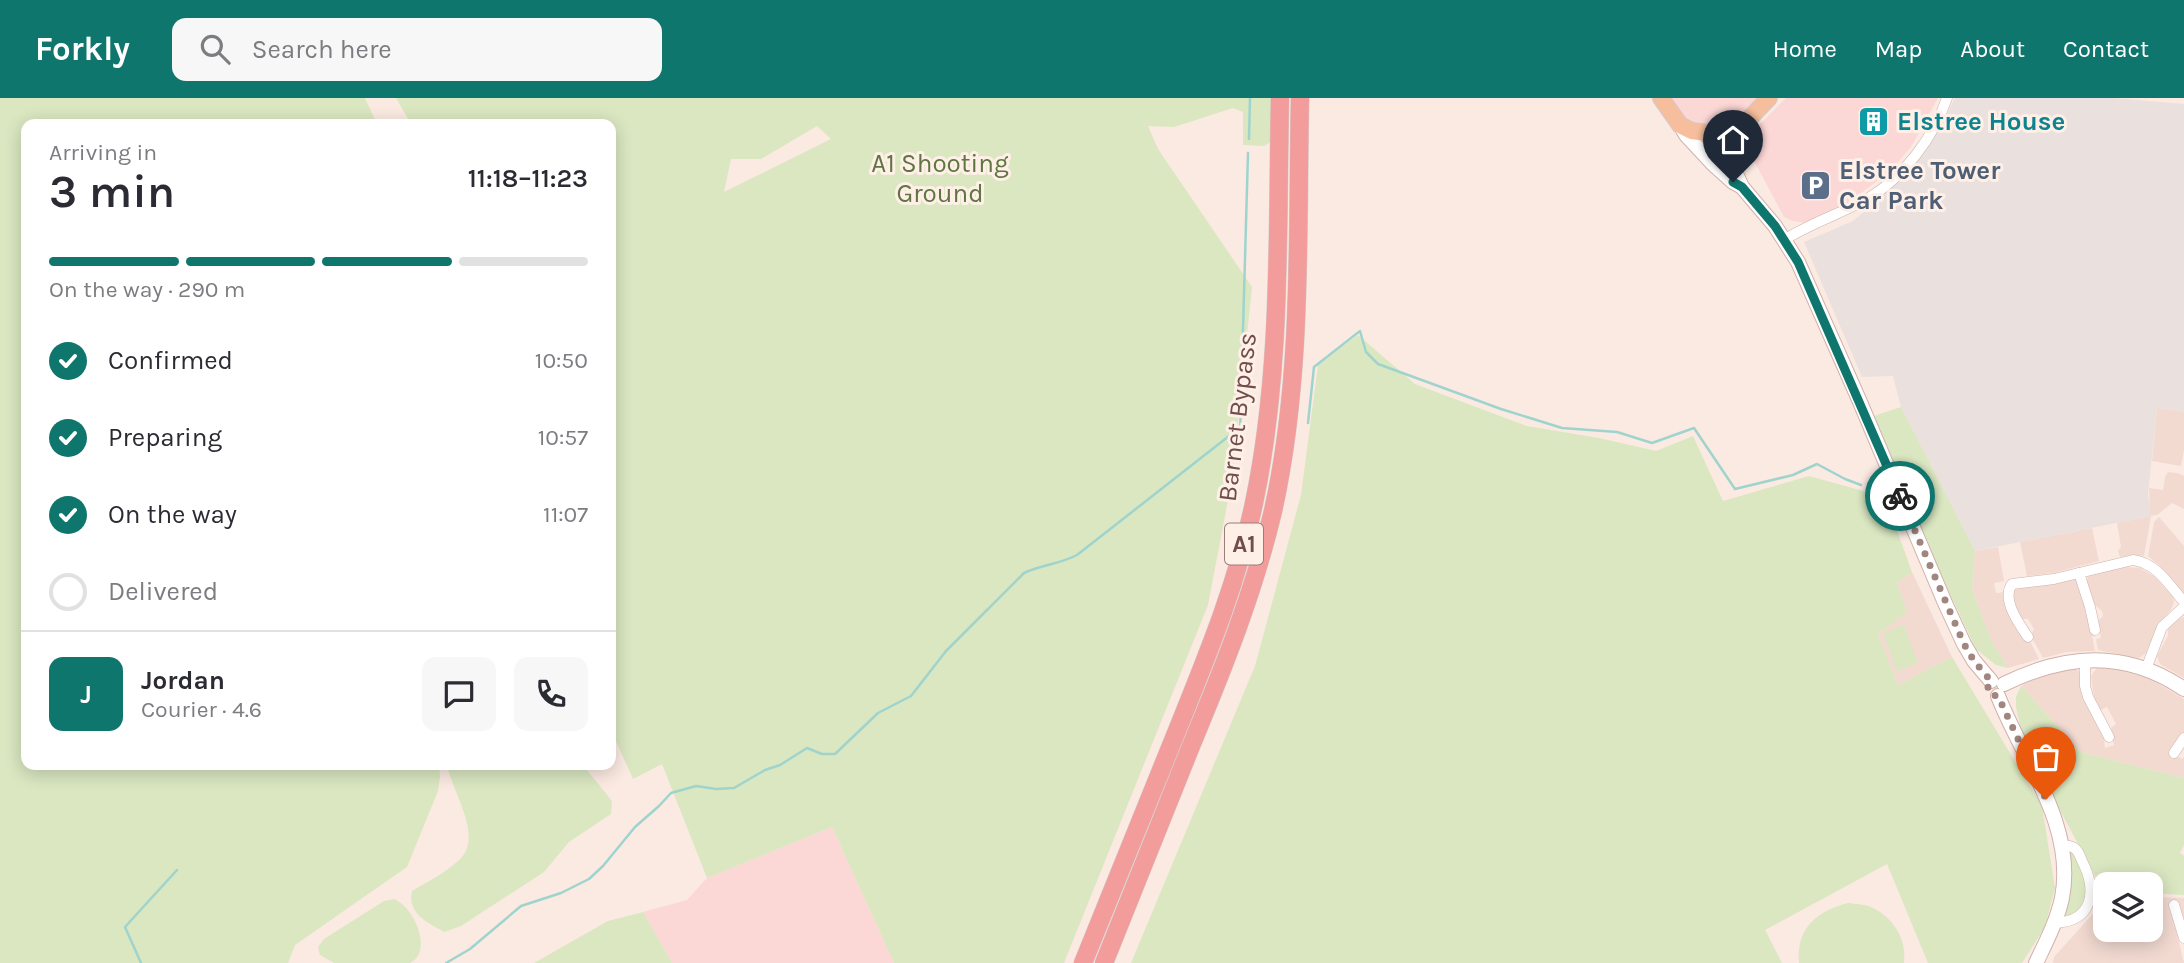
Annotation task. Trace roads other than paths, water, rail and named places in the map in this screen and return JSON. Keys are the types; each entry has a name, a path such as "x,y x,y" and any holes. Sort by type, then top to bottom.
{"highway":[{"name":"Barnet Bypass","path":"1083,963 1215,636 1240,561 1254,505 1265,448 1272,386 1280,98"},
{"name":"Barnet Bypass","path":"1104,963 1233,643 1259,565 1273,510 1284,450 1293,353 1300,98"}],"main road":[{"path":"1661,98 1680,125 1708,134 1740,128 1769,98"}],"street":[{"path":"1784,240 1869,198 1902,170 1928,136 1946,100"},
{"path":"1680,125 1713,164 1742,187"},
{"path":"1740,128 1727,154 1742,187 1784,240 1807,283 1945,603 1974,661 1997,687 2052,812 2061,845 2064,878 2062,897 2055,923 2036,963"},
{"path":"2028,637 2012,609 2009,588 2012,584 2054,579 2133,560 2145,562 2155,569 2184,604 2162,627 2146,669"},
{"path":"2079,573 2095,629"},
{"path":"1997,687 2043,667 2085,660 2119,662 2146,669 2184,689"},
{"path":"2085,660 2088,698 2109,737"},
{"path":"2174,753 2184,738"},
{"path":"2055,923 2074,920 2087,906 2092,889 2088,872 2077,851 2061,845"},
{"path":"2174,905 2184,937"}],"waterway":[{"path":"1249,139 1250,98"},
{"path":"446,963 470,949 521,906 561,893 589,879 635,827 671,793 696,786 734,788 807,748 822,754 835,754 878,713 911,696 946,651 1024,573 1077,555 1229,436 1240,435 1248,153"},
{"path":"1308,423 1314,367 1360,331 1366,352 1378,364 1562,428 1617,432 1652,443 1694,428 1735,489 1793,475 1817,464 1861,485"},
{"path":"141,963 125,927 177,870"}],"place":[{"name":"Elstree House","path":"1874,121"},
{"name":"Elstree Tower Car Park","path":"1816,185"}],"park label":[{"name":"A1 Shooting Ground","path":"940,178"}]}
